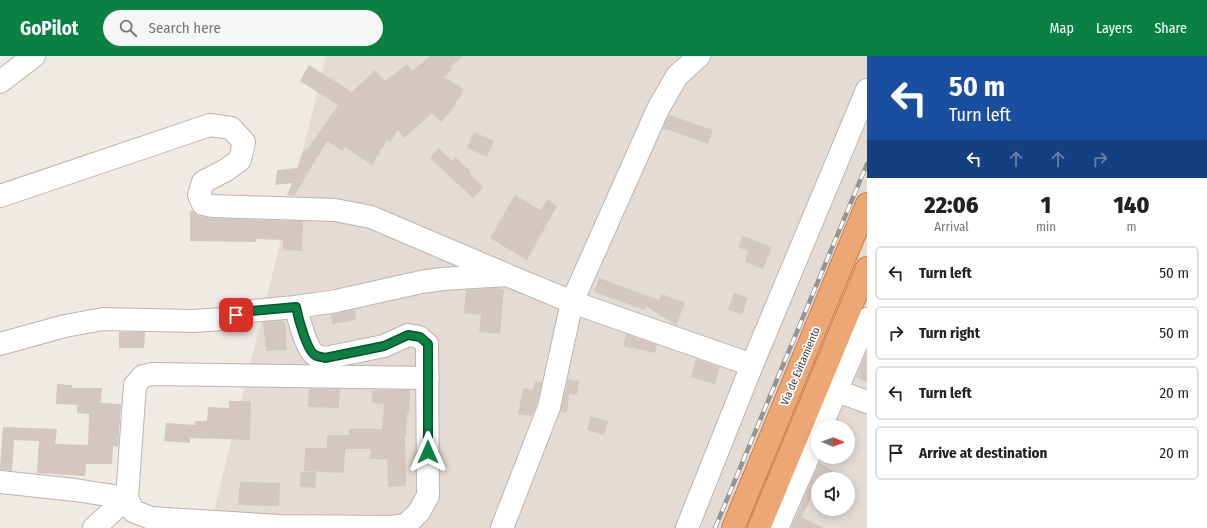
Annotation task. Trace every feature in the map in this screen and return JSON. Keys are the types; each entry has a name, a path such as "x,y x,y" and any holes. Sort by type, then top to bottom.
{"highway":[{"name":"Vía de Evitamiento","path":"733,528 867,204"},
{"path":"759,528 867,268"}],"street":[{"path":"0,82 34,56"},
{"path":"502,528 549,407 572,302 658,109 677,76 699,56"},
{"path":"687,528 752,365 867,90"},
{"path":"0,196 210,124 231,128 244,142 240,160 226,170 203,182 199,195 203,204 213,206 335,210 371,217 507,276 572,302 752,365"},
{"path":"0,344 65,326 103,319 193,321 222,319 251,311 296,307 336,301 428,281 507,276"},
{"path":"296,307 300,325 311,352 316,356 325,358 384,346 408,335 420,337 428,344 428,378 428,496 419,512 406,525 390,528 279,526 151,518 133,510 127,498 135,385 143,376 152,374 428,378"},
{"path":"824,420 867,318"},
{"path":"837,391 867,402"},
{"path":"777,528 811,451"},
{"path":"0,482 75,490 127,498"},
{"path":"94,528 127,498"}],"shaded area":[{"path":"326,56 867,56 867,528 210,528"}],"building":[{"path":"430,56 463,56 450,67 452,70 444,77 464,89 451,111 441,122 432,113 404,138 398,130 390,142 387,140 372,165 345,147 342,151 327,141 294,196 287,195 292,183 275,185 277,170 297,168 304,149 307,150 338,105 300,81 309,65 352,92 375,70 385,81 407,64 412,71"},
{"path":"669,115 713,130 708,144 663,128"},
{"path":"474,132 494,141 487,157 467,148"},
{"path":"439,148 452,161 455,157 471,172 470,174 483,187 473,198 430,158"},
{"path":"515,195 540,210 548,199 557,206 527,260 490,238"},
{"path":"190,211 193,211 200,216 212,218 303,221 302,251 283,250 283,240 256,239 256,242 190,241"},
{"path":"743,236 772,247 763,269 745,261 748,251 738,247"},
{"path":"599,278 659,300 662,294 685,303 676,325 646,306 645,310 594,292"},
{"path":"504,289 500,334 479,332 481,315 464,313 466,290"},
{"path":"734,293 748,298 742,315 728,309"},
{"path":"355,310 356,320 332,324 331,314"},
{"path":"285,321 287,350 266,351 263,322"},
{"path":"119,332 145,332 144,348 119,348"},
{"path":"626,334 657,345 655,353 623,346"},
{"path":"867,351 867,382 856,377"},
{"path":"696,359 720,367 715,384 691,377"},
{"path":"568,379 579,381 577,395 569,394 567,413 560,412"},
{"path":"535,381 542,383 532,416 518,414 523,388 533,390"},
{"path":"57,384 72,385 72,388 102,388 101,403 121,404 118,447 113,446 112,464 86,464 85,476 37,473 39,441 14,440 12,471 0,470 3,427 55,429 57,430 55,444 88,445 89,414 77,413 77,405 56,404"},
{"path":"309,389 340,389 339,408 308,407"},
{"path":"372,390 410,390 409,414 407,414 405,436 406,486 388,487 387,459 370,459 371,449 345,449 344,473 304,471 305,448 327,448 327,435 349,435 349,429 382,429 384,404 372,403"},
{"path":"229,401 251,401 250,440 190,438 190,443 164,441 166,423 195,425 195,421 207,421 208,407 229,408"},
{"path":"591,416 608,421 604,435 587,430"},
{"path":"819,464 821,464 835,472 815,472"},
{"path":"301,472 316,472 315,488 300,487"},
{"path":"240,482 280,483 279,506 238,505"},
{"path":"811,482 811,499 801,517 824,528 791,528"}],"railway":[{"path":"715,528 867,164"}],"route":[{"path":"236,315 251,311 296,307 300,325 311,352 316,356 325,358 384,346 396,339 408,335 420,337 428,344 428,452"}]}
